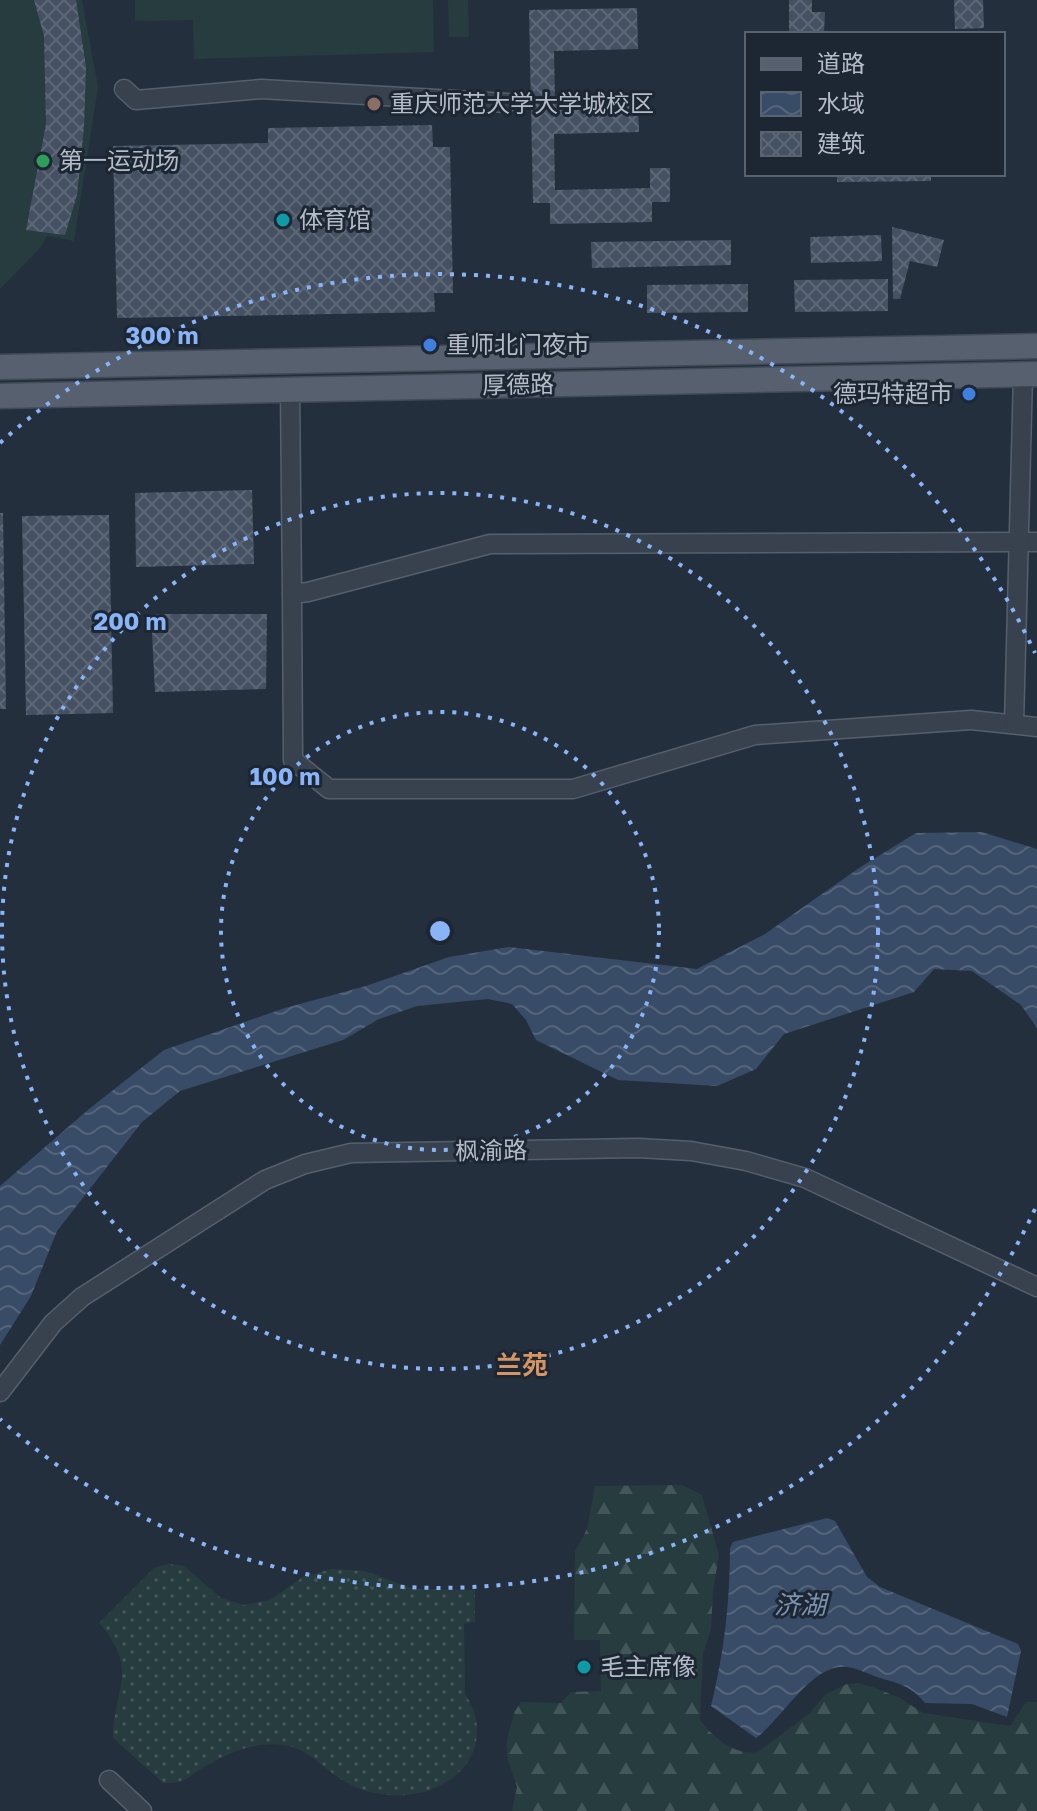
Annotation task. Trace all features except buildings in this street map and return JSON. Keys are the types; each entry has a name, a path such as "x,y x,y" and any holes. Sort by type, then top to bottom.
{"main road":[{"name":"厚德路","path":"0,367 1037,346"},
{"name":"厚德路","path":"0,396 1030,374"}],"street":[{"path":"124,89 136,100 261,89 507,103"},
{"path":"1014,724 1028,542 1030,374"},
{"path":"290,390 293,760 329,789 573,789 755,735 971,720 1037,727"},
{"path":"292,594 490,544 1028,542"},
{"name":"枫渝路","path":"0,1392 53,1323 82,1297 265,1180 305,1164 351,1153 638,1148 691,1151 746,1161 805,1178 1037,1287"},
{"path":"109,1780 142,1811"}],"green space":[{"name":"第一运动场","path":"0,0 82,0 98,87 74,241 47,236 40,248 0,289"},
{"path":"135,0 433,0 434,52 194,59 193,20 135,21"},
{"path":"448,0 468,0 469,37 449,37"},
{"path":"682,1485 702,1495 719,1555 711,1629 703,1654 700,1720 711,1733 733,1748 758,1752 810,1713 826,1694 847,1684 873,1687 900,1698 923,1713 1010,1726 1026,1702 1037,1702 1037,1811 512,1811 517,1787 507,1756 507,1739 515,1711 521,1702 561,1703 571,1692 601,1691 600,1640 574,1640 575,1551 587,1529 595,1486"},
{"path":"169,1564 184,1566 221,1598 244,1605 270,1600 303,1577 332,1569 365,1571 414,1589 475,1590 475,1622 464,1623 465,1694 477,1726 470,1759 456,1775 439,1786 413,1794 386,1795 359,1788 335,1775 305,1752 272,1744 241,1750 211,1763 184,1780 163,1783 113,1738 122,1667 119,1654 99,1623 154,1568"}],"water":[{"path":"982,832 1037,849 1037,1028 1021,1005 972,971 934,969 914,992 784,1034 756,1069 717,1086 618,1080 536,1040 526,1020 512,1004 488,999 417,1006 379,1019 343,1040 180,1091 142,1122 57,1231 31,1296 0,1345 0,1186 89,1109 164,1050 449,957 509,947 697,969 765,934 859,868 916,833"},
{"name":"济湖","path":"827,1518 835,1521 867,1577 880,1587 1018,1644 1021,1651 1007,1717 972,1704 925,1703 904,1686 847,1667 834,1668 810,1682 756,1738 711,1706 725,1627 730,1548 733,1542"}],"place":[{"name":"重庆师范大学大学城校区","path":"374,104"},
{"name":"第一运动场","path":"43,161"},
{"name":"体育馆","path":"283,220"},
{"name":"重师北门夜市","path":"430,345"},
{"name":"德玛特超市","path":"969,394"},
{"name":"毛主席像","path":"584,1667"}],"district":[{"name":"兰苑","path":"522,1365"}]}
